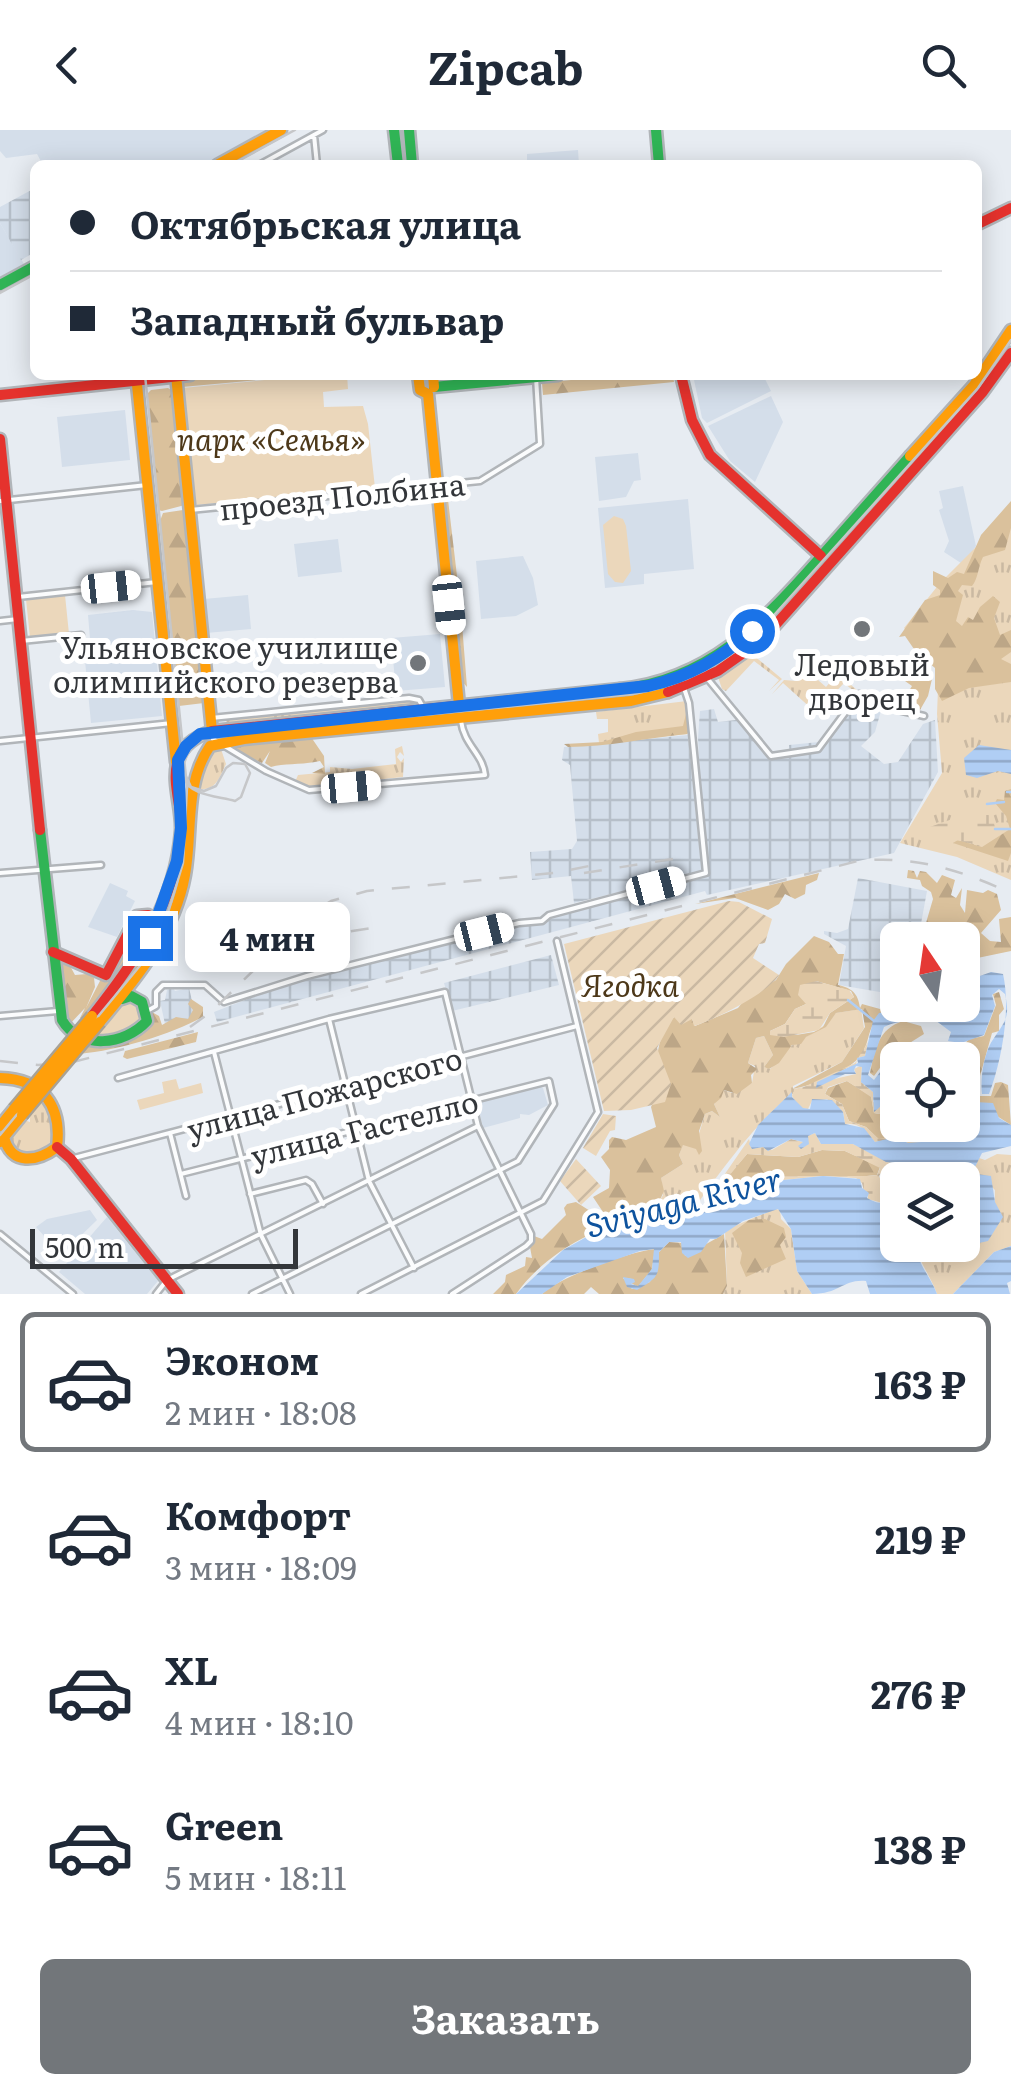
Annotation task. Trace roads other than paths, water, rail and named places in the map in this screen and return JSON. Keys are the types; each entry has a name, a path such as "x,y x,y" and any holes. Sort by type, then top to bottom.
{"street":[{"path":"227,160 281,130"},
{"path":"268,160 322,130"},
{"path":"394,130 397,160"},
{"path":"409,130 412,160"},
{"path":"656,130 659,160"},
{"path":"314,135 316,160"},
{"path":"982,222 1011,208"},
{"path":"0,286 30,269"},
{"path":"982,373 1011,330"},
{"path":"116,1003 152,956 180,895 188,870 194,775 199,759 216,737 460,711 633,688 685,675 740,642 825,560 982,393 1011,353"},
{"path":"0,395 120,380"},
{"path":"56,1147 38,1158 20,1159 9,1154 2,1135 96,1019 128,972 152,932 172,883 179,846 181,811 136,380"},
{"path":"176,380 216,737 266,772 309,790 485,774 485,766 464,740 460,711 437,486 432,385 497,380"},
{"name":"проезд Полбина","path":"190,510 480,482 542,441 536,380"},
{"path":"682,380 692,420 710,455 825,560"},
{"path":"177,768 189,742 216,737 424,709 460,711 631,700 684,688 706,678 763,639 977,380"},
{"path":"0,439 3,501 58,1012 72,1034 98,1041 129,1036 147,1021 142,1002 133,997 126,997 96,1019"},
{"path":"3,501 148,485"},
{"path":"16,598 157,582"},
{"path":"0,621 18,619"},
{"path":"20,641 81,635"},
{"path":"706,678 771,756 818,749 859,694 924,716"},
{"path":"146,1012 156,1006 156,992 163,985 205,985 224,1002 307,976 542,920 706,873 689,703 684,688"},
{"path":"211,718 410,698 419,700 424,709"},
{"path":"0,741 172,723"},
{"path":"0,874 101,865"},
{"path":"52,951 106,976 137,916 148,915 152,932"},
{"path":"360,1294 522,1213 547,1196 598,1112 557,942"},
{"path":"118,1078 329,1019 445,992 478,1126 532,1241 452,1294"},
{"path":"0,1016 58,1012"},
{"path":"329,1019 370,1181 414,1268"},
{"name":"улица Пожарского","path":"71,1159 577,1026"},
{"path":"214,1052 261,1235 290,1294"},
{"path":"0,1078 26,1080 46,1092 59,1118 56,1147"},
{"name":"улица Гастелло","path":"181,1174 548,1082 554,1104 518,1161 500,1170"},
{"path":"156,1294 167,1280 478,1126"},
{"path":"170,1133 186,1196"},
{"path":"56,1147 71,1159 178,1294"},
{"path":"252,1294 500,1170"},
{"path":"250,1194 306,1180 322,1204"},
{"path":"0,1234 73,1294"}],"water":[{"path":"979,745 1011,750 1011,774 998,771 977,778 966,775 964,758"},
{"path":"1003,974 1006,998 999,989 992,995 995,1006 984,1035 964,1042 948,1041 951,1032 938,1022 980,1022 980,976"},
{"path":"879,1013 880,1022 897,1022 884,1027 868,1075 874,1080 880,1072 880,1107 874,1112 873,1092 861,1082 862,1067 856,1066 856,1074 845,1074 816,1088 817,1082 865,1056 873,1021"},
{"path":"1005,1019 994,1081 989,1094 982,1094 985,1057"},
{"path":"792,1092 803,1108 810,1109 812,1099 832,1100 843,1112 845,1124 864,1128 875,1142 980,1142 980,1102 993,1103 999,1118 1011,1125 1011,1146 982,1153 978,1162 886,1162 853,1144 821,1144 815,1133 808,1136 809,1144 801,1149 798,1146 803,1142 791,1139 768,1151 763,1147 752,1149 749,1144 758,1125"},
{"path":"980,1174 991,1176 995,1202 1003,1217 988,1241 980,1243"},
{"path":"823,1176 860,1179 862,1188 869,1193 867,1198 880,1203 880,1262 920,1262 937,1294 870,1294 866,1281 858,1281 812,1294 797,1271 791,1229 778,1209 743,1221 710,1239 701,1252 688,1258 682,1253 681,1242 669,1242 659,1252 656,1275 637,1290 627,1287 623,1277 634,1279 631,1284 638,1286 652,1269 654,1249 567,1277 542,1294 516,1294 563,1250 610,1224 683,1213 695,1205 709,1204 774,1181"},
{"path":"1011,1246 1011,1281 1007,1283 1010,1294 953,1294 994,1252"}],"waterway":[{"path":"987,804 1004,802"},
{"path":"995,829 1011,829"},
{"path":"848,1000 874,1021"}],"tram line":[{"path":"240,160 295,130"},
{"path":"0,293 30,277"},
{"path":"183,772 190,750 210,736 633,694 671,685 706,670 766,624 978,388 1011,340"},
{"path":"0,1135 143,962 167,916 183,863 187,787 146,380"},
{"path":"183,777 187,783 192,788 198,792 235,801 241,797 250,773 245,764 233,763 216,786 204,791 191,787 186,776"}],"railway":[{"path":"584,873 685,857"},
{"path":"0,1061 38,1065 73,1062 858,861 918,862 973,877 1011,893"},
{"path":"190,1027 212,1011 312,913 331,901 367,891 554,873 599,864"},
{"path":"281,947 297,940 378,927"}],"place":[{"name":"Ледовый дворец","path":"862,629"},
{"name":"Ульяновское училище олимпийского резерва","path":"418,663"}],"park label":[{"name":"парк «Семья»","path":"271,438"},
{"name":"Ягодка","path":"630,984"}],"water label":[{"name":"Sviyaga River","path":"683,1200"}]}
